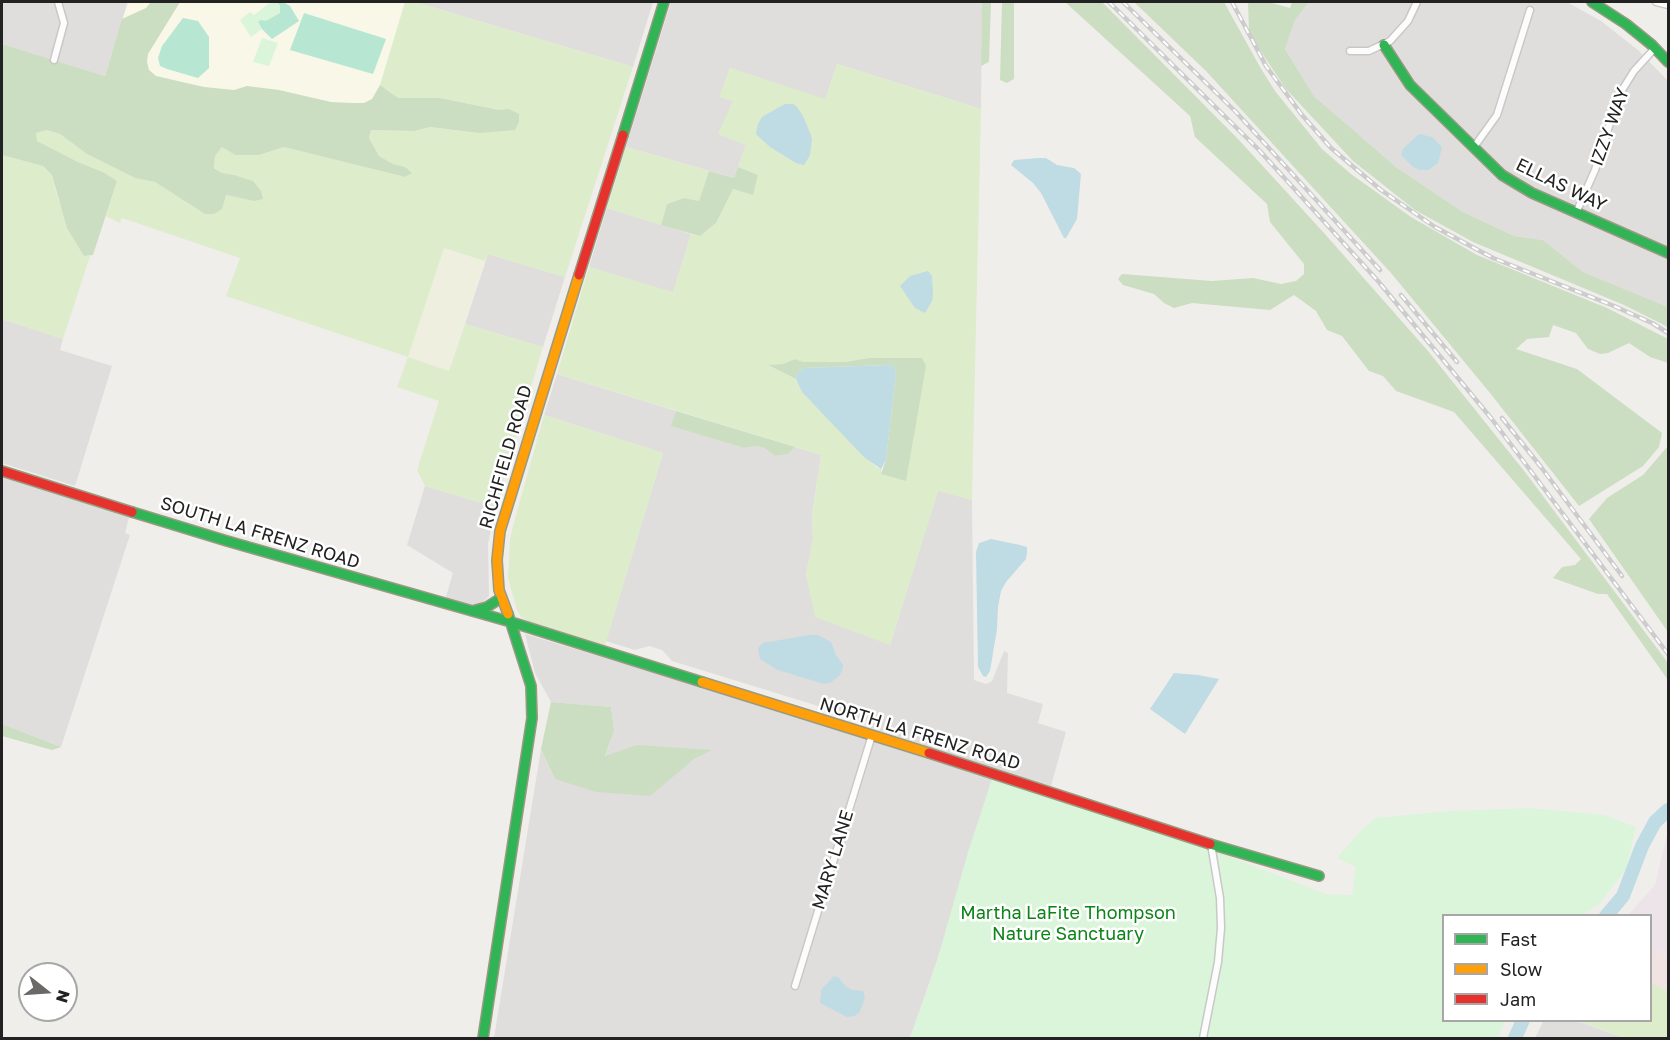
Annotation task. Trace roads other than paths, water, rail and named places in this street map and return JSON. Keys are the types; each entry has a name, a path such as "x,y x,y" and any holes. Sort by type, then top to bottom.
{"street":[{"path":"54,60 64,23 58,2"},
{"name":"RICHFIELD ROAD","path":"483,1038 532,718 529,678 501,598 497,560 503,515 664,2"},
{"path":"1350,51 1369,51 1384,45 1404,27 1417,2"},
{"path":"1592,2 1626,24 1668,62"},
{"path":"1656,2 1668,5"},
{"path":"1474,147 1497,114 1530,9"},
{"name":"ELLAS WAY","path":"1384,45 1410,85 1502,175 1576,213 1668,253"},
{"name":"IZZY WAY","path":"1576,213 1595,170 1619,95 1634,71 1655,48"},
{"name":"SOUTH LA FRENZ ROAD","path":"2,471 227,541 511,622"},
{"path":"470,612 487,607 501,598"},
{"name":"NORTH LA FRENZ ROAD","path":"511,622 1211,844 1319,876"},
{"name":"MARY LANE","path":"795,986 872,735"},
{"path":"1203,1038 1218,962 1221,928 1220,898 1211,844"}],"water":[{"path":"785,104 793,104 797,107 812,138 810,155 804,165 796,163 770,147 756,134 762,117"},
{"path":"1419,134 1432,137 1442,147 1438,163 1428,170 1413,167 1401,155 1403,149"},
{"path":"1046,158 1057,165 1074,168 1081,174 1077,219 1066,238 1041,193 1033,183 1011,165 1014,160"},
{"path":"928,271 932,276 933,295 925,313 915,308 900,286 910,276"},
{"path":"893,366 896,372 886,460 881,469 864,457 802,392 796,379 797,374 804,368"},
{"path":"991,539 1027,547 1027,552 1026,559 1001,591 990,671 986,677 978,667 976,552 979,543"},
{"path":"818,635 831,642 843,665 839,676 830,683 824,684 778,670 760,659 758,648 763,643"},
{"path":"1174,673 1219,679 1185,734 1150,709"},
{"path":"834,976 852,990 863,991 865,997 863,1004 859,1013 854,1016 847,1017 820,1003 821,990"}],"waterway":[{"path":"1608,914 1623,896 1642,846 1655,822 1668,810"},
{"path":"1515,1038 1522,1022"}],"railway":[{"path":"1109,2 1259,150 1378,281 1491,418 1668,654"},
{"path":"1123,2 1236,112 1380,270"},
{"path":"1232,2 1266,66 1302,115 1331,148 1381,190 1435,227 1493,258 1614,306 1668,333"},
{"path":"1401,295 1457,362"},
{"path":"1502,418 1622,576"}],"park label":[{"name":"Martha LaFite Thompson Nature Sanctuary","path":"1068,923"}]}
